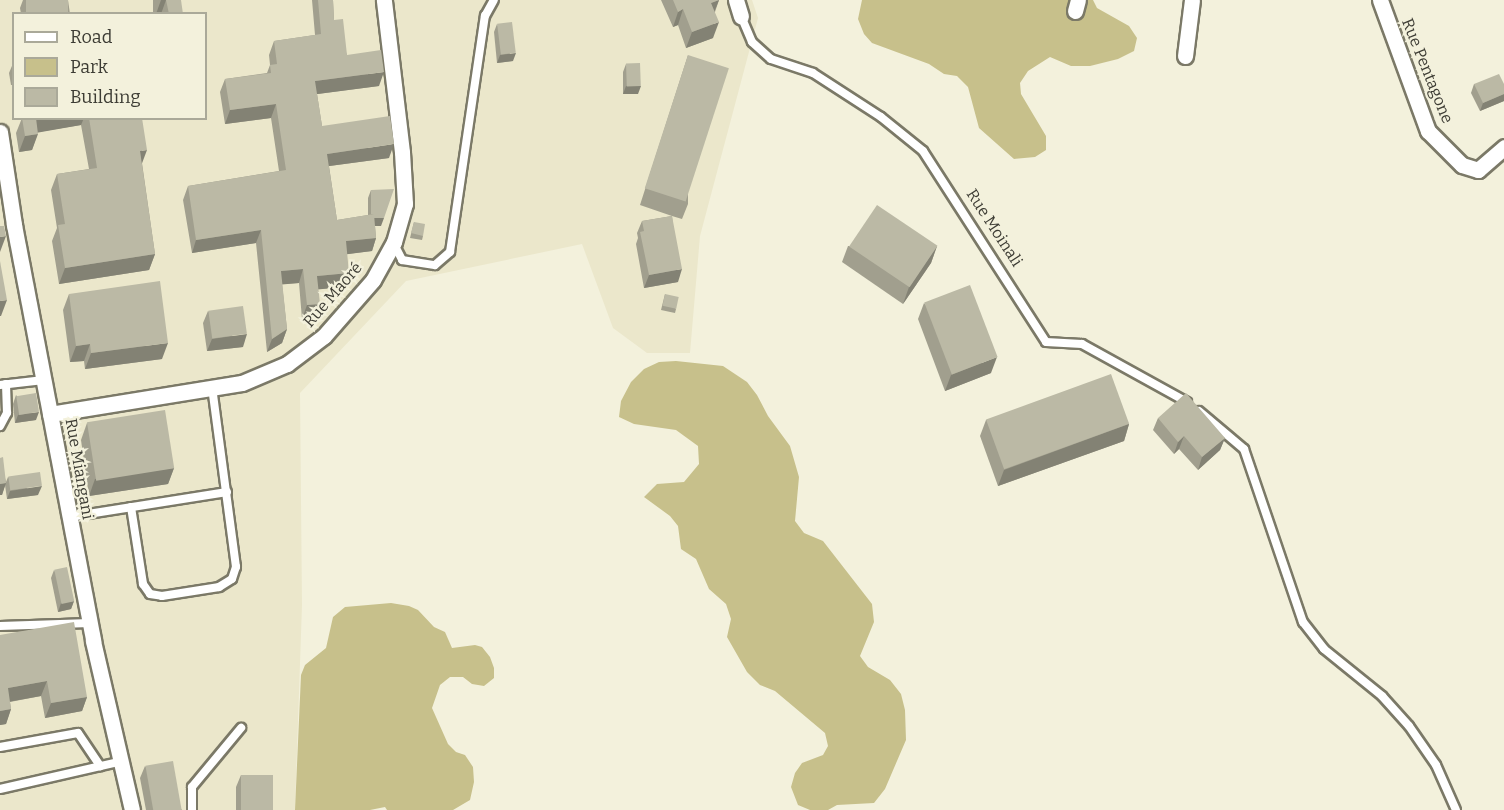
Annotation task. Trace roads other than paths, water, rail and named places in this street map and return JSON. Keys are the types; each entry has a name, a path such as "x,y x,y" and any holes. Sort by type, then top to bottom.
{"street":[{"name":"Rue Maoré","path":"50,414 242,383 287,364 324,336 373,280 394,242 405,204 402,152 384,0"},
{"name":"Rue Moinali","path":"736,0 741,16"},
{"path":"1185,56 1192,0"},
{"name":"Rue Pentagone","path":"1380,0 1428,131 1462,165 1478,170 1504,147"},
{"name":"Rue Miangani","path":"0,132 11,226 44,380 90,623 119,762 132,810"}],"lane":[{"path":"394,242 402,260 435,265 450,252 485,16 494,0"},
{"name":"Rue Moinali","path":"741,16 752,42 771,59 813,73 881,117 923,152 1046,342 1082,344 1184,400 1219,426 1244,449 1303,622 1324,649 1382,696 1409,726 1436,765 1456,810"},
{"path":"0,426 7,413 3,384 44,380"},
{"path":"131,507 145,590 150,594 162,596 197,591 228,583 235,574 237,567 212,388"},
{"path":"69,517 227,492"},
{"path":"0,626 90,623"},
{"path":"192,810 192,787 242,728"},
{"path":"0,747 78,733 100,766"},
{"path":"0,789 119,762"}]}
